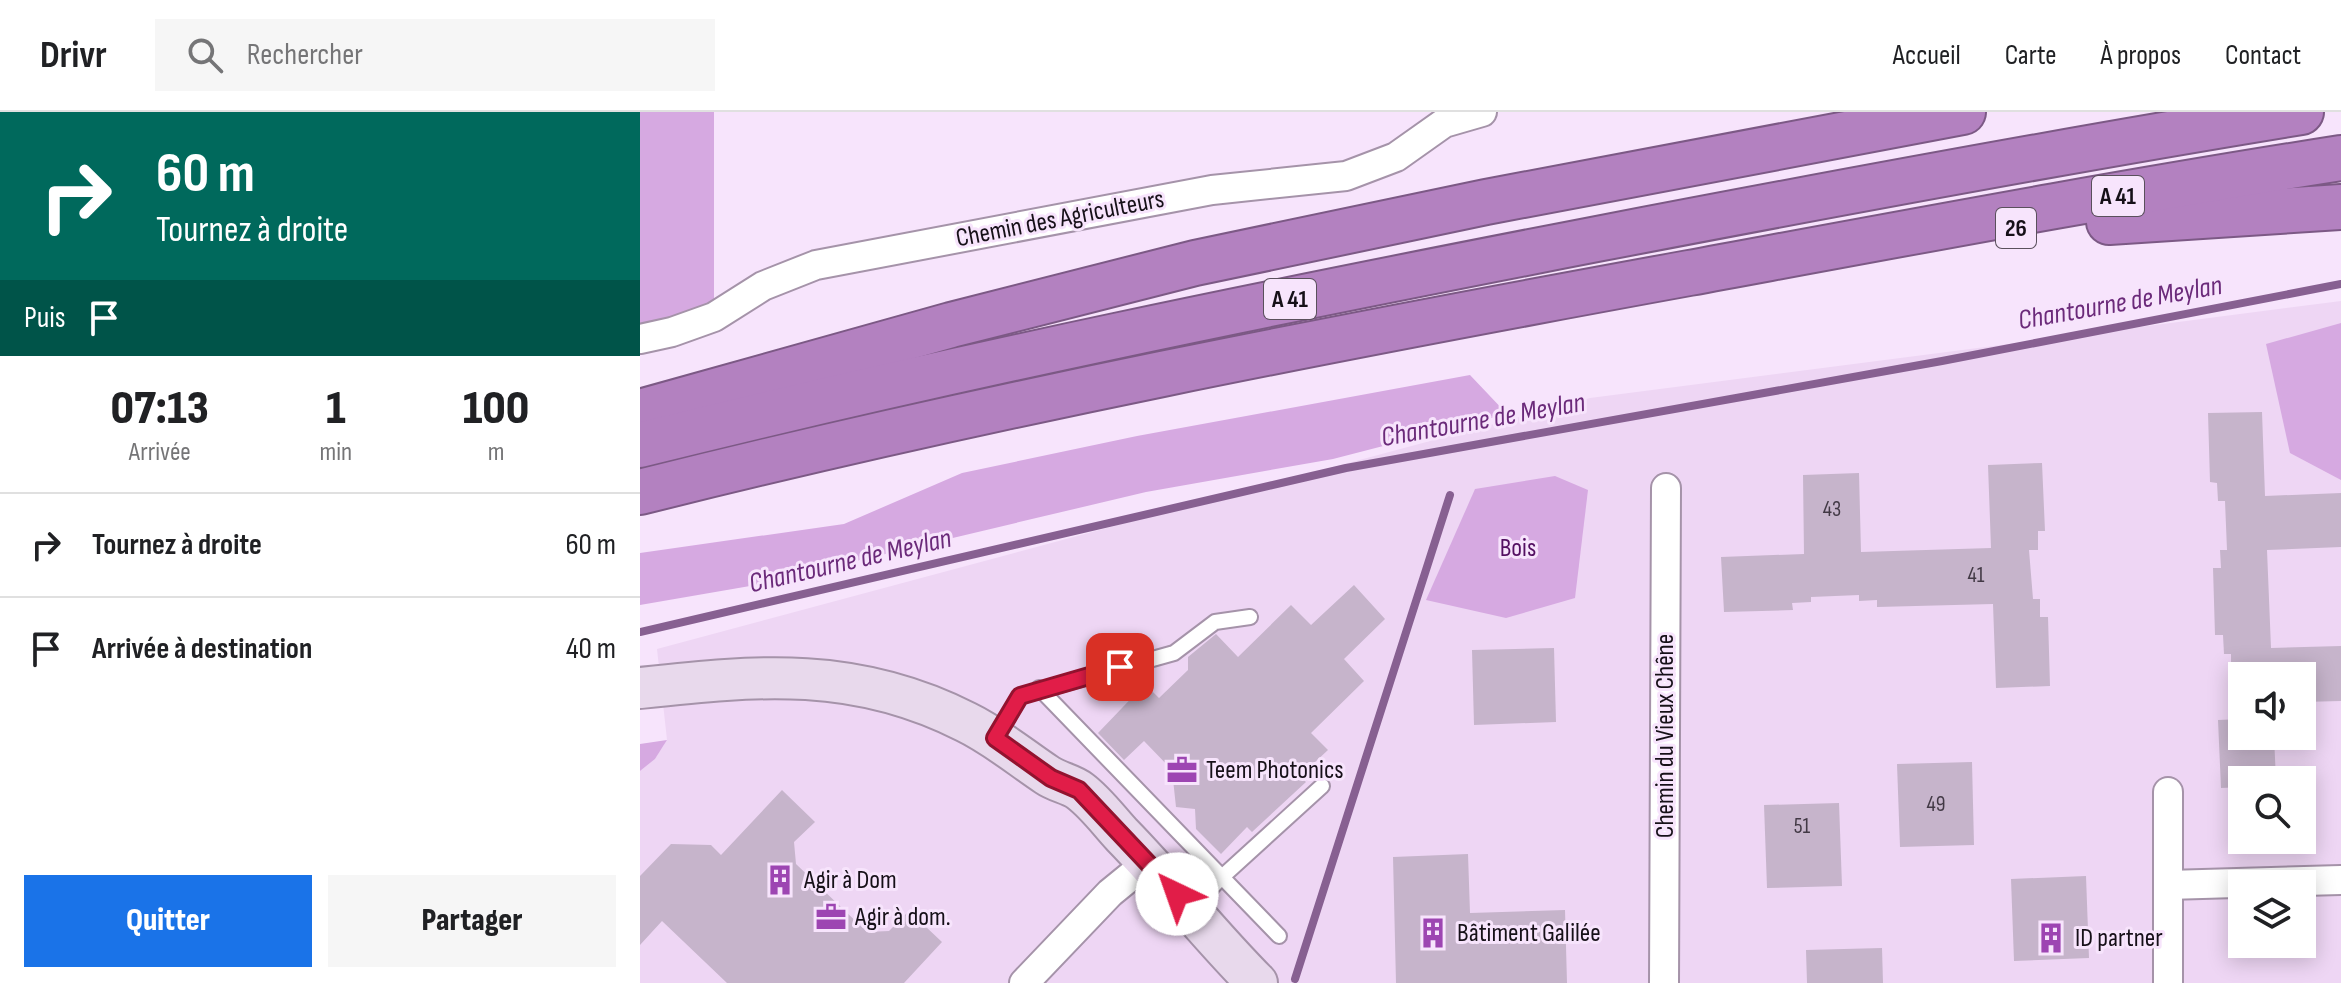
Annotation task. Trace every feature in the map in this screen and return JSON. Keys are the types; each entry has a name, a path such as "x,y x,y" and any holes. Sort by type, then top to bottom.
{"highway":[{"path":"640,412 951,325 1195,263 1486,202 1917,118 1963,112"},
{"name":"A 41","path":"640,445 953,371 1366,284 1899,182 2301,112"},
{"name":"A 41","path":"640,492 958,417 1497,308 2341,158"},
{"name":"26","path":"1895,235 2341,207"}],"main road":[{"path":"640,688 753,677 836,681 909,697 968,723 995,738 1051,778 1067,806 1191,910 1257,983"},
{"path":"1140,869 1227,983"}],"street":[{"name":"Chemin des Agriculteurs","path":"640,339 672,332 714,317 763,286 816,265 1212,190 1346,176 1396,157 1444,123 1482,112"},
{"name":"Chemin du Vieux Chêne","path":"1664,983 1666,488"},
{"path":"2168,792 2168,983"},
{"path":"1024,983 1110,893 1140,869"},
{"path":"2168,885 2341,880"}],"lane":[{"path":"995,738 1020,696 1039,688 1174,653 1215,622 1250,617"},
{"path":"1039,688 1279,936"},
{"path":"1191,910 1222,877 1322,786"}],"shaded area":[{"path":"2341,301 2341,983 640,983 640,771 655,759 667,740 657,649 1590,398"}],"green space":[{"path":"640,112 714,112 714,317 640,339"},
{"path":"2341,323 2341,480 2290,453 2266,344"},
{"path":"1470,375 1507,414 1333,459 1146,492 750,586 640,605 640,553 844,524 962,473 1137,436"},
{"name":"Bois","path":"1555,476 1588,490 1575,598 1506,618 1426,600 1475,489"},
{"path":"667,740 655,759 640,771 640,744"}],"building":[{"path":"2262,412 2265,496 2341,493 2341,547 2267,550 2271,648 2341,646 2341,701 2316,702 2316,662 2231,662 2231,654 2224,654 2223,635 2215,635 2213,568 2221,568 2220,550 2227,550 2225,501 2218,501 2217,483 2210,482 2208,413"},
{"path":"2042,463 2045,531 2038,531 2038,550 2029,550 2033,599 2040,599 2040,617 2048,617 2050,686 1996,688 1993,604 1877,607 1877,600 1859,601 1859,595 1811,597 1811,602 1792,603 1793,610 1724,612 1721,557 1804,554 1803,475 1859,473 1861,552 1991,548 1988,465"},
{"path":"1354,585 1385,619 1344,659 1364,681 1311,733 1328,750 1300,776 1306,782 1252,832 1247,827 1221,854 1196,829 1195,809 1176,807 1172,770 1144,741 1124,760 1098,733 1145,684 1159,698 1188,670 1188,657 1216,634 1238,657 1291,605 1311,625"},
{"path":"1554,648 1556,722 1474,725 1472,650"},
{"path":"2218,720 2228,720 2228,750 2275,750 2275,766 2228,766 2228,788 2221,788"},
{"path":"1972,762 1974,845 1900,847 1897,764"},
{"path":"782,790 815,822 794,842 796,864 867,932 889,931 909,911 942,942 904,983 727,983 662,921 640,945 640,876 671,844 711,845 721,855"},
{"path":"1839,803 1842,886 1767,888 1764,805"},
{"name":"Bâtiment Galilée","path":"1468,854 1470,913 1565,910 1567,983 1396,983 1393,857"},
{"name":"ID partner","path":"2086,876 2089,958 2014,961 2011,879"},
{"path":"1882,948 1883,983 1807,983 1806,950"}],"waterway":[{"name":"Chantourne de Meylan","path":"640,632 1346,468 1942,361 2341,284"},
{"path":"1295,979 1450,495"}],"place":[{"name":"Teem Photonics","path":"1182,770"},
{"name":"Agir à Dom","path":"780,880"},
{"name":"Agir à dom.","path":"831,917"},
{"name":"Bâtiment Galilée","path":"1433,933"},
{"name":"ID partner","path":"2051,938"}],"route":[{"path":"1120,667 1020,696 995,738 1051,778 1079,790 1177,894"}]}
